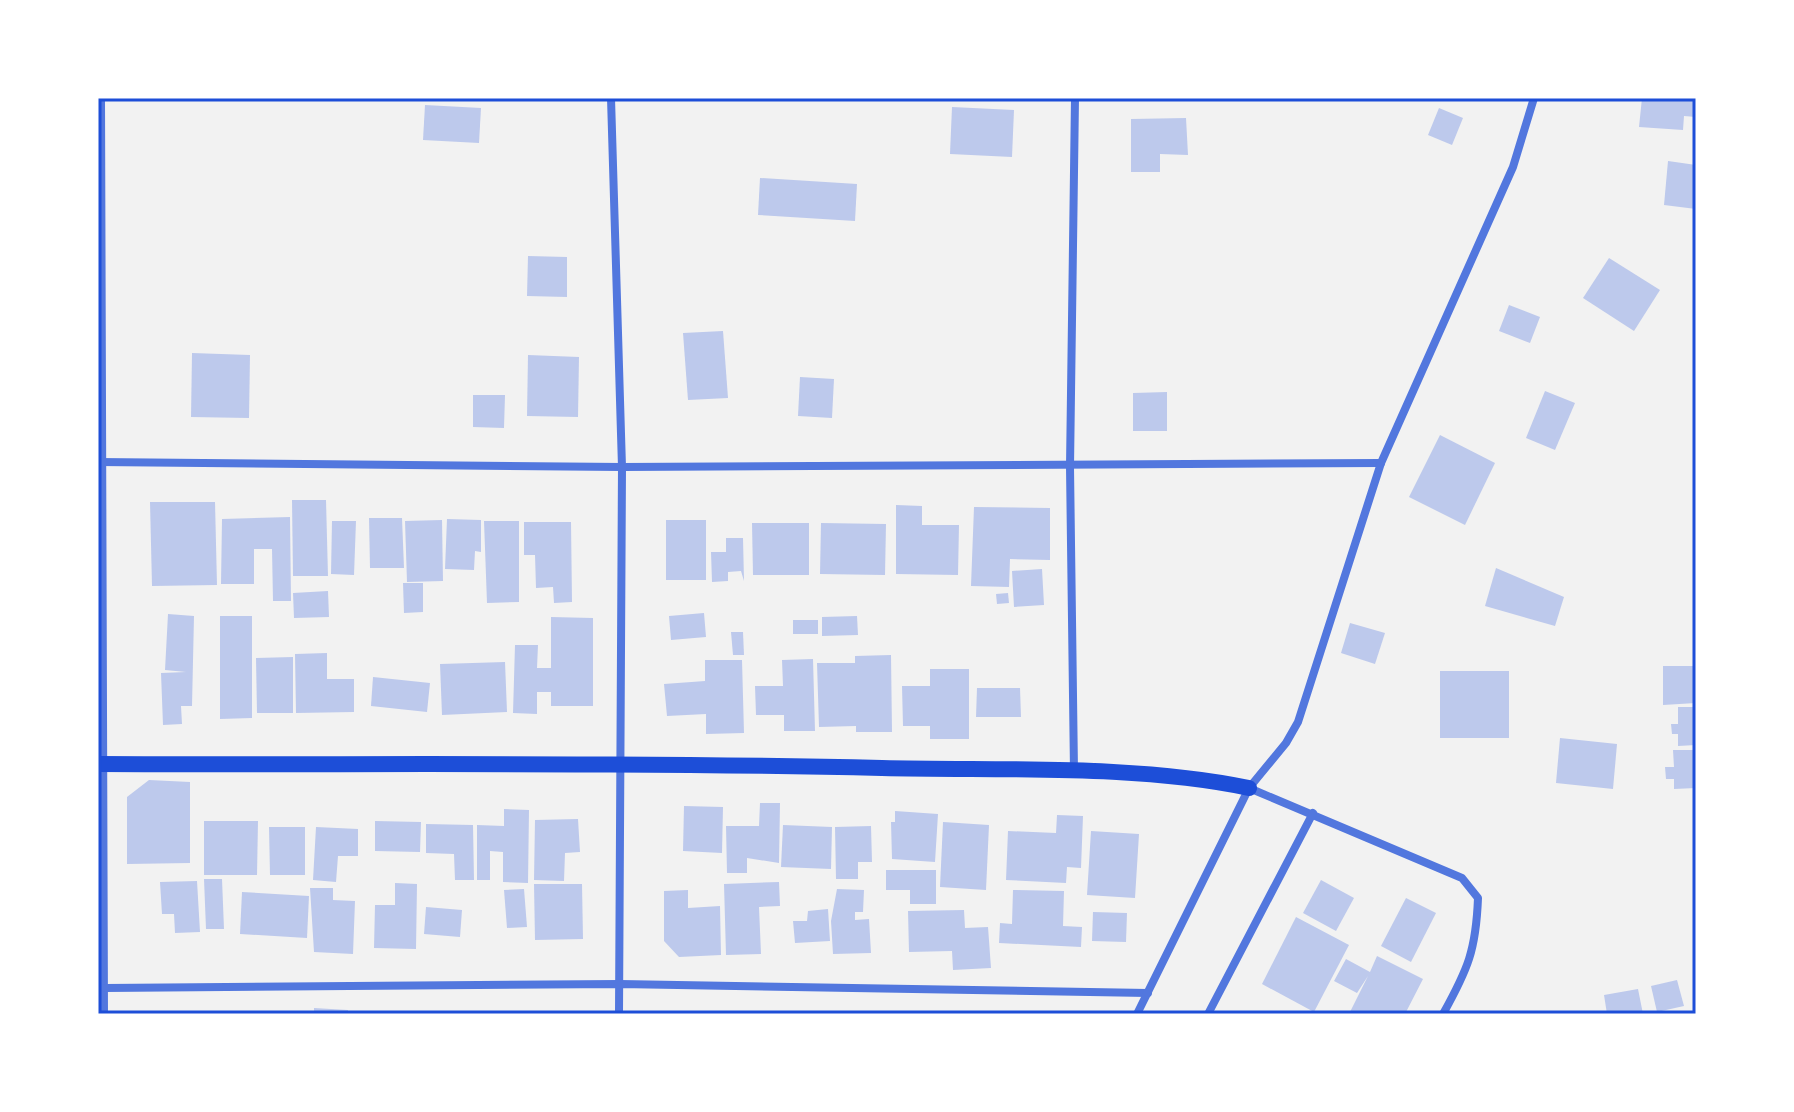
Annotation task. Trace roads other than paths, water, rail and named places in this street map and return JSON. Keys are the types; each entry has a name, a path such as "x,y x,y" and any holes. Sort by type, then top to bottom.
{"main road":[{"path":"100,764 620,762 1074,773 1210,780 1249,788"}],"street":[{"path":"101,98 99,462 104,1014"},
{"path":"611,98 622,467 619,1014"},
{"path":"1074,773 1070,467 1075,98"},
{"path":"1137,1014 1249,788 1286,743 1298,722 1381,463 1513,167 1534,98"},
{"path":"99,462 622,467 1381,463"},
{"path":"1249,788 1462,878 1478,898 1477,936 1470,964 1443,1014"},
{"path":"1208,1014 1313,813"},
{"path":"105,988 620,984 1148,993"}]}
